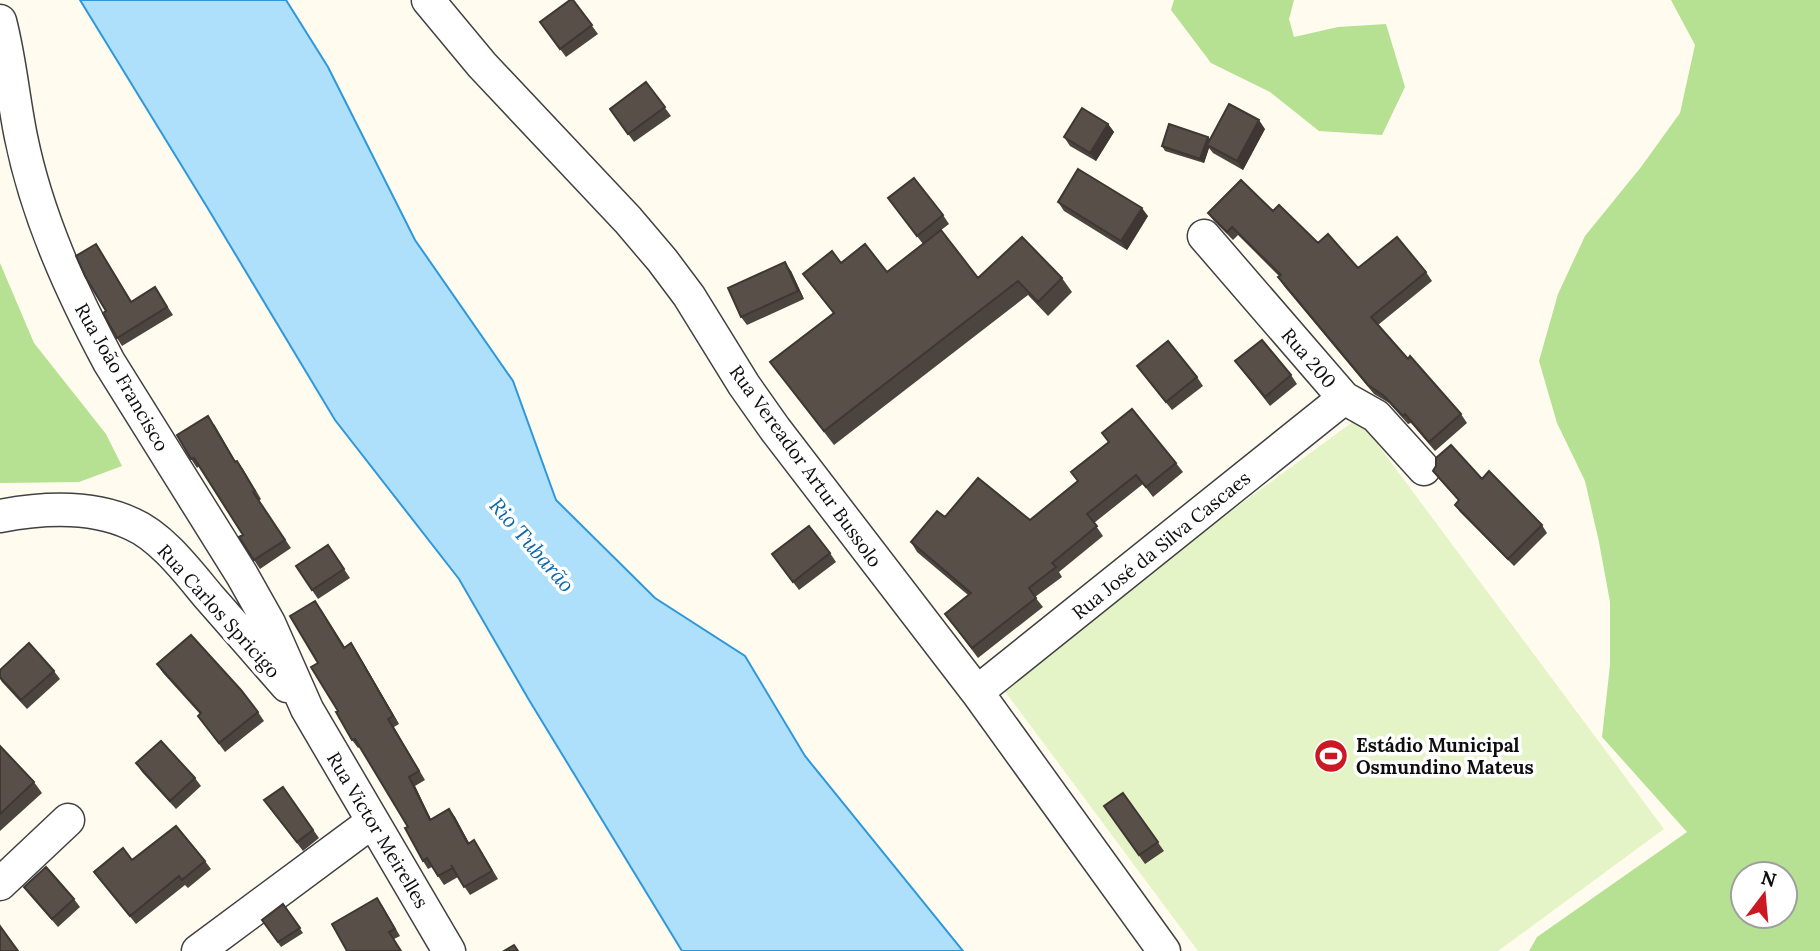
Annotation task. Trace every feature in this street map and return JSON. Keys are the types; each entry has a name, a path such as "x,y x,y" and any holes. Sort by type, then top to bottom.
{"street":[{"name":"Rua Vereador Artur Bussolo","path":"428,0 482,65 628,220 662,260 689,296 744,386 775,429 977,692 1164,951"},
{"name":"Rua João Francisco","path":"0,21 21,138 50,233 69,282 109,362 269,623 307,709"},
{"name":"Rua 200","path":"1204,236 1344,398 1376,416 1424,469"},
{"name":"Rua José da Silva Cascaes","path":"977,692 1344,398"},
{"name":"Rua Carlos Spricigo","path":"0,516 26,511 67,510 99,514 132,524 158,541 189,573 307,709"},
{"name":"Rua Victor Meirelles","path":"307,709 450,951"},
{"path":"0,884 68,820"},
{"path":"198,951 372,822"}],"green space":[{"path":"1174,0 1294,0 1289,19 1294,37 1338,27 1386,24 1405,87 1382,135 1319,131 1270,92 1211,63 1171,10"},
{"path":"1671,0 1820,0 1820,951 1529,951 1537,937 1687,832 1602,737 1610,665 1610,602 1585,481 1557,423 1539,361 1558,294 1585,236 1641,167 1680,113 1695,45"},
{"path":"0,263 34,343 106,434 122,466 79,482 0,483"},
{"name":"Estádio Municipal Osmundino Mateus","path":"1358,418 1664,829 1498,951 1198,951 998,682"}],"water":[{"name":"Rio Tubarão","path":"80,0 286,0 328,67 415,240 513,381 556,500 655,598 745,656 805,756 963,951 682,951 529,700 459,579 335,420"}],"building":[{"path":"573,0 592,25 560,49 540,22"},
{"path":"646,82 665,107 628,134 610,109"},
{"path":"1229,104 1259,120 1237,161 1207,145"},
{"path":"1082,108 1108,124 1090,153 1064,137"},
{"path":"1169,124 1208,137 1200,159 1162,146"},
{"path":"1078,169 1142,208 1121,241 1058,202"},
{"path":"914,178 943,215 917,236 888,198"},
{"path":"1241,180 1273,211 1279,205 1318,243 1328,234 1358,268 1397,237 1426,272 1371,317 1461,414 1429,442 1405,414 1403,416 1383,395 1368,385 1278,277 1281,275 1232,227 1227,232 1208,213"},
{"path":"941,230 978,278 1022,237 1062,278 1038,302 1018,281 824,431 770,362 834,313 803,274 832,251 841,263 865,244 887,272"},
{"path":"96,244 131,302 155,287 167,307 117,338 103,313 106,311 76,256"},
{"path":"785,262 798,291 741,317 728,288"},
{"path":"1262,340 1291,375 1265,397 1235,361"},
{"path":"1168,341 1197,377 1166,402 1137,366"},
{"path":"1132,409 1176,463 1146,487 1136,475 1087,514 1097,526 1052,563 1056,567 1029,588 1036,598 972,648 945,614 971,593 911,542 937,511 945,517 978,478 1030,520 1078,481 1071,472 1109,442 1102,433"},
{"path":"208,416 285,540 254,560 239,537 243,535 177,435"},
{"path":"1451,445 1482,479 1489,471 1542,525 1508,559 1455,505 1459,500 1433,471 1436,458"},
{"path":"809,526 830,553 793,582 772,554"},
{"path":"328,545 344,569 312,590 296,566"},
{"path":"315,601 344,648 351,643 393,716 388,719 419,771 409,777 430,820 449,809 468,844 474,840 492,871 464,887 453,868 438,876 427,858 423,861 405,828 408,827 355,739 352,740 311,667 318,663 290,616"},
{"path":"191,635 258,712 219,743 198,716 201,713 157,664"},
{"path":"29,643 54,671 21,700 0,677 0,670"},
{"path":"161,741 195,778 170,801 136,763"},
{"path":"0,746 34,782 0,814"},
{"path":"283,787 313,830 297,842 264,800"},
{"path":"1123,793 1158,842 1139,855 1104,806"},
{"path":"176,826 205,861 182,880 179,876 130,916 94,872 123,848 132,860"},
{"path":"46,867 74,899 52,919 24,887"},
{"path":"377,898 395,929 389,932 401,951 347,951 332,924"},
{"path":"283,904 300,928 278,942 262,920"},
{"path":"0,926 18,951 0,951"},
{"path":"514,945 518,951 504,951"}],"place":[{"name":"Estádio Municipal Osmundino Mateus","path":"1331,756"}]}
